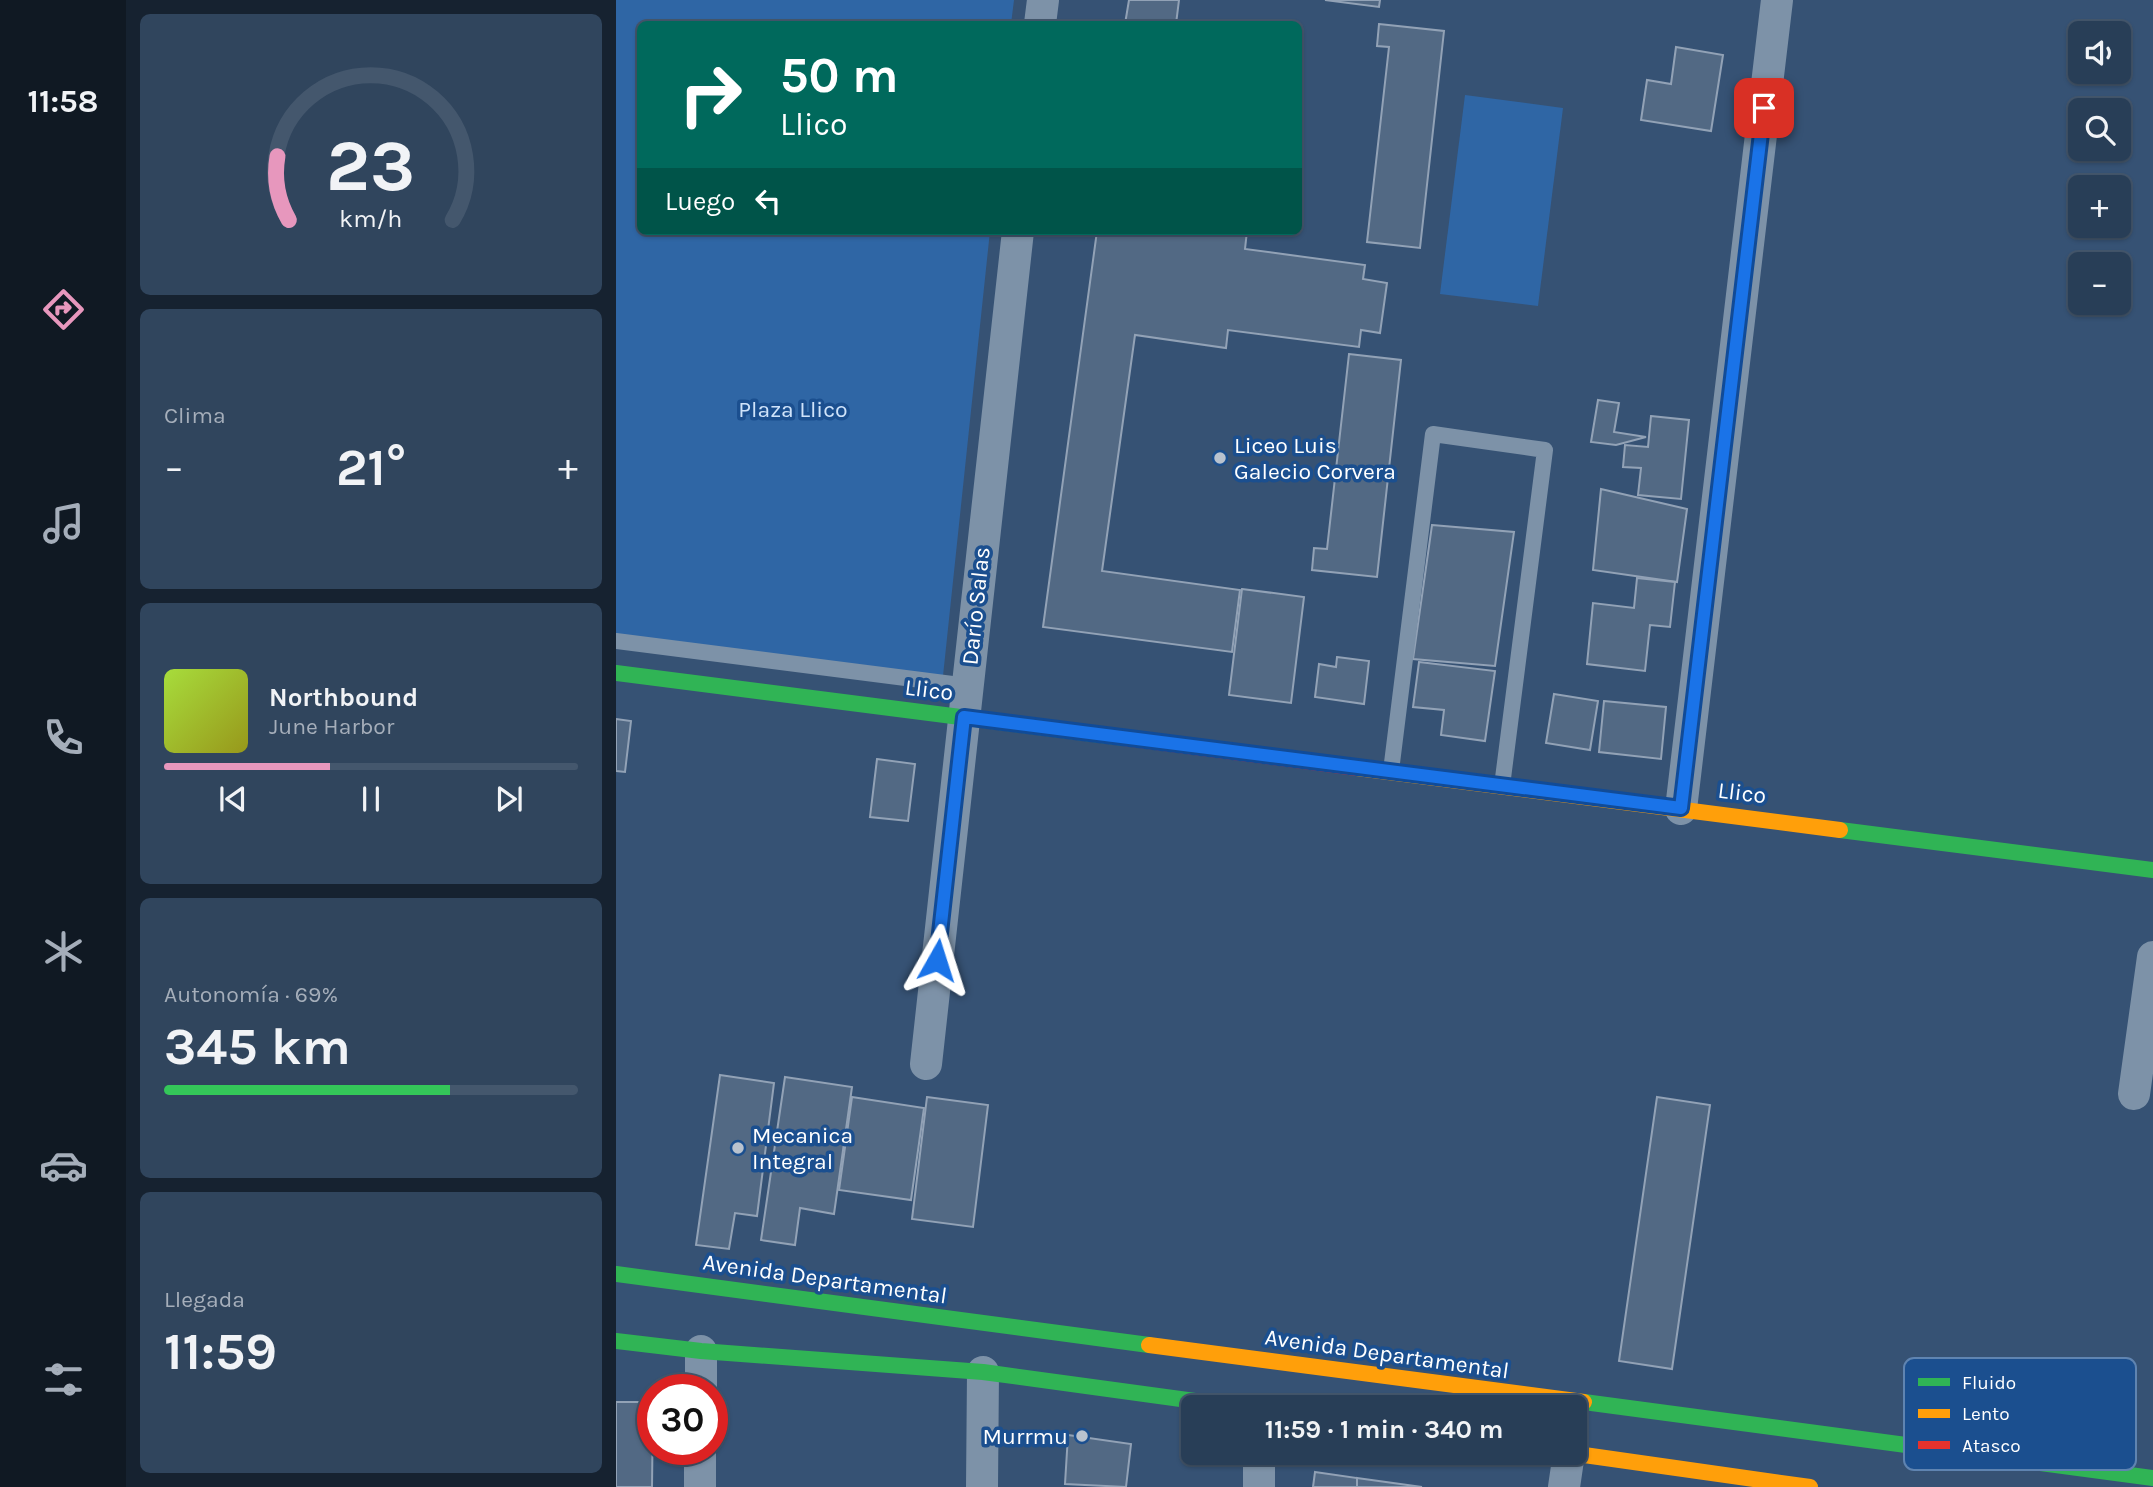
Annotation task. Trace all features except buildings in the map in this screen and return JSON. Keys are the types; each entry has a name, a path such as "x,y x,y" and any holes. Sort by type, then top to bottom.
{"main road":[{"name":"Llico","path":"616,673 2153,870"},
{"name":"Avenida Departamental","path":"616,1274 1904,1445"},
{"path":"616,1341 701,1351 983,1372 1181,1399"},
{"path":"1587,1456 1810,1487"},
{"name":"Avenida Departamental","path":"2093,1470 2153,1478"}],"street":[{"path":"1040,21 1043,0"},
{"path":"1681,808 1777,0"},
{"name":"Darío Salas","path":"926,1064 1018,235"},
{"path":"2134,1094 2153,957"},
{"path":"701,1351 701,1374"},
{"path":"982,1487 983,1372"},
{"path":"700,1487 701,1465"},
{"path":"1259,1465 1259,1487"},
{"path":"1564,1487 1567,1465"}],"lane":[{"path":"1391,771 1433,434 1545,450 1502,786"},
{"path":"616,641 968,686"}],"green space":[{"name":"Plaza Llico","path":"616,0 1014,0 1011,21 637,21 637,235 990,235 943,676 616,637"},
{"path":"1465,95 1563,108 1538,306 1440,294"}],"traffic: fast":[{"path":"616,673 1125,738"},
{"path":"1840,830 2153,870"},
{"path":"616,1274 1149,1345"},
{"path":"616,1341 701,1351 983,1372 1181,1399"},
{"path":"1587,1402 1904,1445"},
{"path":"2093,1470 2153,1478"}],"traffic: slow":[{"path":"1357,768 1840,830"},
{"path":"1149,1345 1531,1395"},
{"path":"1587,1455 1810,1487"}],"traffic: jam":[{"path":"1125,738 1357,768"}],"place":[{"name":"Liceo Luis Galecio Corvera","path":"1220,458"},
{"name":"Mecanica Integral","path":"738,1148"},
{"name":"Murrmu","path":"1082,1436"}],"route":[{"path":"937,960 964,717 1681,808 1764,108"}]}
